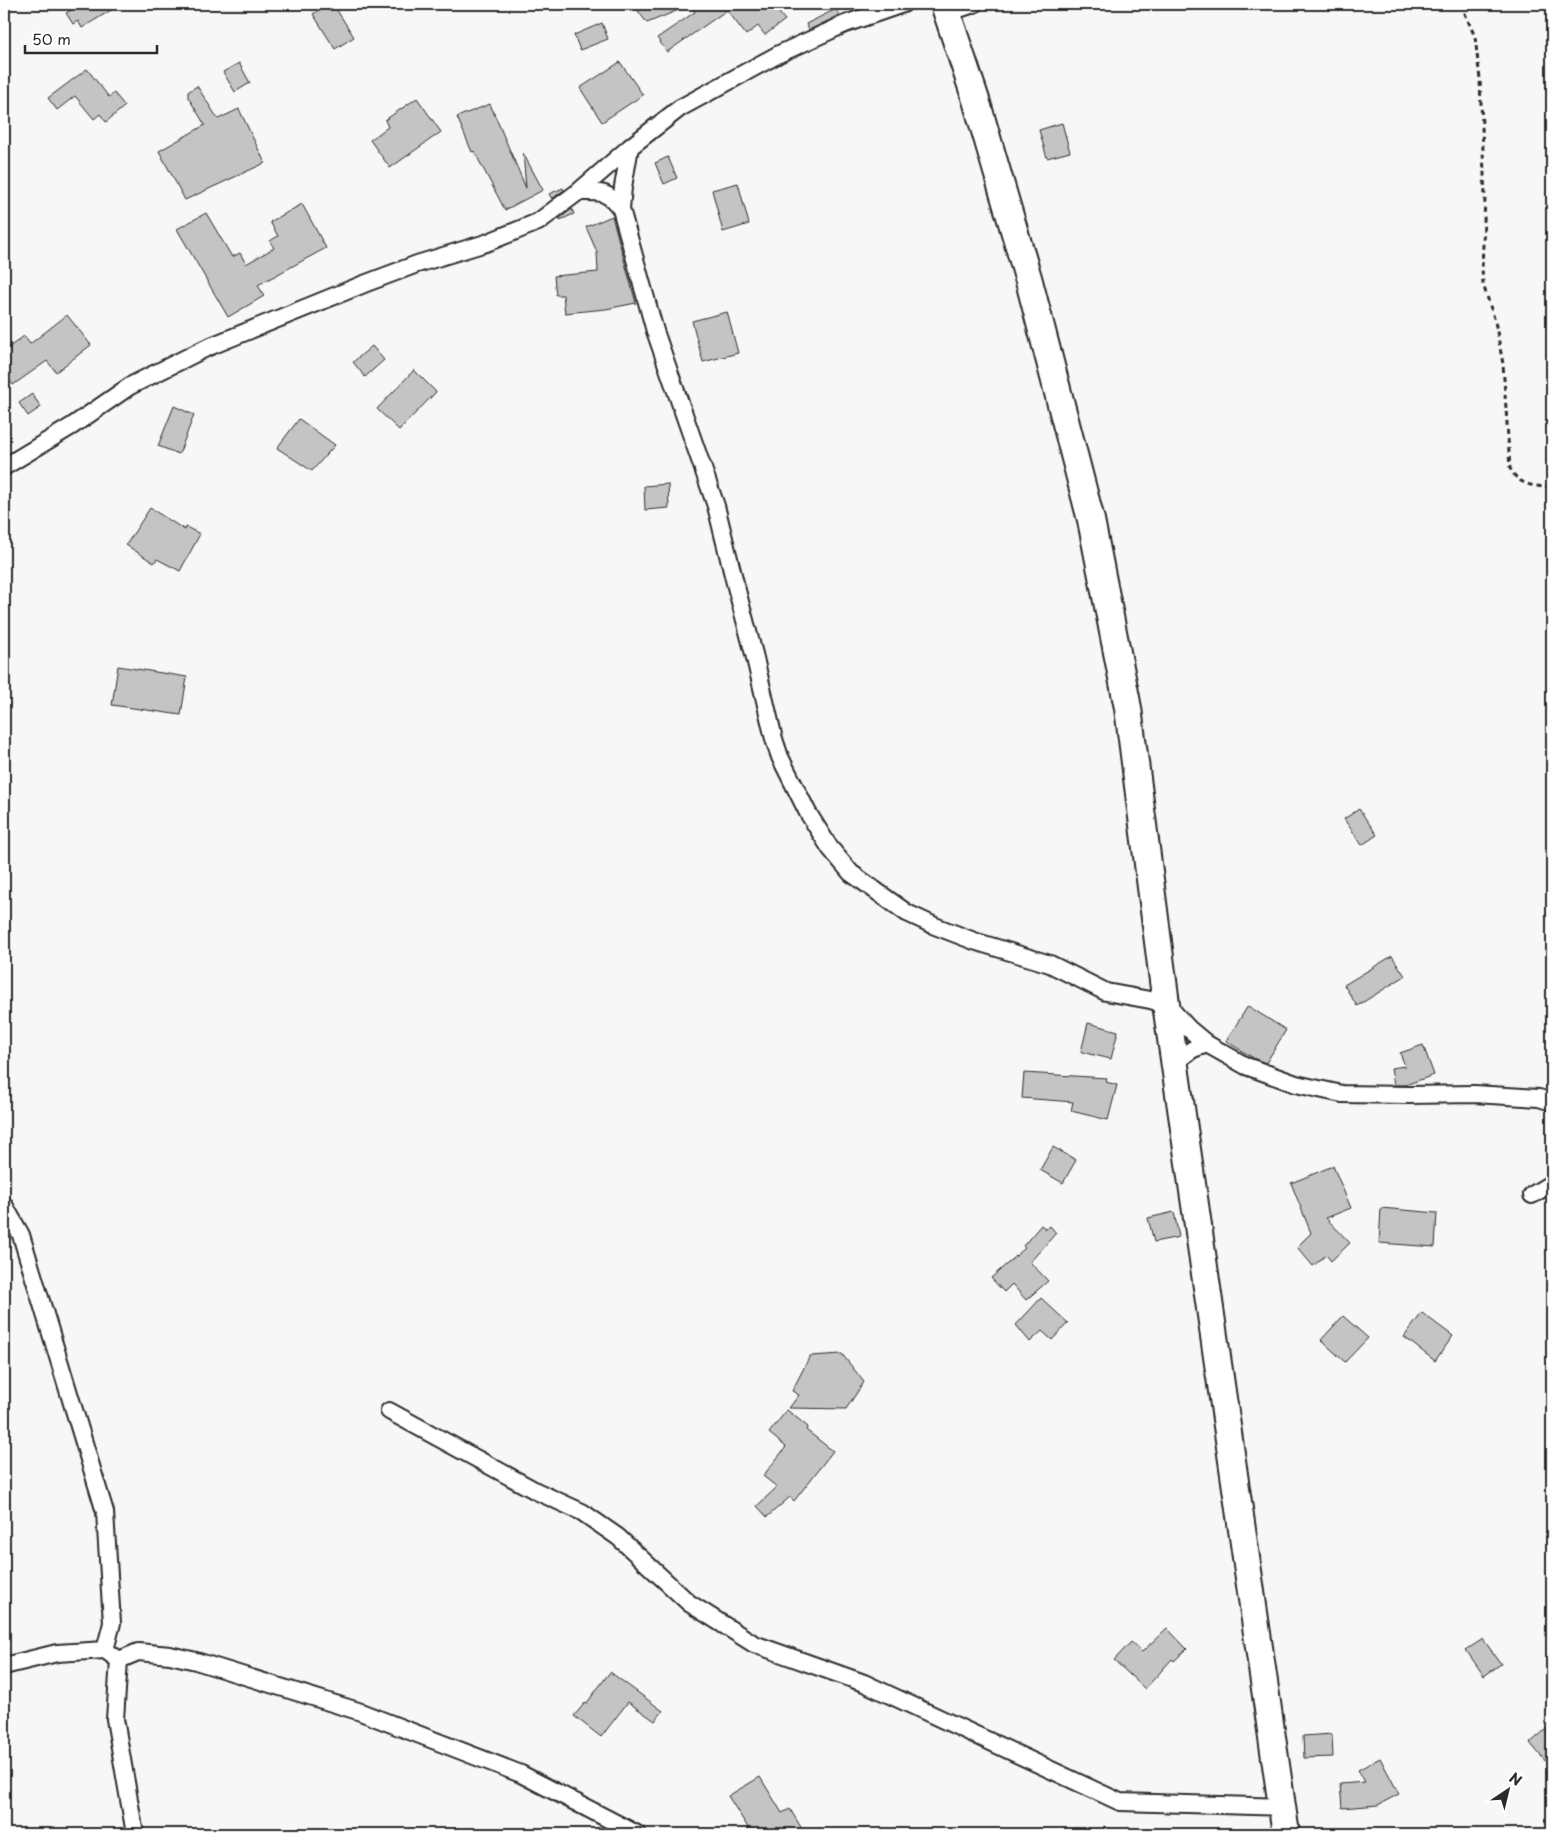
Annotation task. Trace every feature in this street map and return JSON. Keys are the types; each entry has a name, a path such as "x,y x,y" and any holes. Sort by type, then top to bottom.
{"main road":[{"path":"945,8 976,100 1029,281 1091,520 1128,708 1166,1004 1176,1061 1286,1834"}],"street":[{"path":"4,467 72,426 130,386 206,348 408,267 486,244 538,222 578,192 630,147 680,108 779,54 845,24 902,4"},
{"path":"945,8 974,4"},
{"path":"621,209 630,147"},
{"path":"578,192 602,192 613,198 621,209 655,331 716,506 780,757 804,805 830,848 851,873 908,912 928,922 974,941 1050,964 1106,992 1166,1004 1189,1029 1207,1044 1246,1066 1296,1084 1342,1094 1474,1094 1539,1098 1552,1102"},
{"path":"1176,1061 1193,1049 1207,1044"},
{"path":"1532,1195 1552,1183"},
{"path":"4,1205 20,1235 105,1512 112,1623 115,1719 135,1834"},
{"path":"389,1411 536,1491 582,1512 618,1538 689,1603 754,1644 864,1683 1120,1802 1282,1808"},
{"path":"4,1666 57,1653 112,1655 138,1652 170,1655 196,1661 358,1711 521,1774 637,1834"}],"path":[{"path":"1461,4 1475,37 1480,79 1485,198 1482,268 1503,364 1510,468 1512,475 1528,485 1552,487"}],"building":[{"path":"81,4 121,4 82,28 78,21 73,24 66,13"},
{"path":"329,4 333,4 354,37 335,49 313,14"},
{"path":"633,4 772,4 785,20 765,35 758,26 746,35 727,10 667,52 657,38 695,12 691,5 647,23"},
{"path":"836,9 840,15 809,30 806,24"},
{"path":"602,23 608,39 580,50 574,35"},
{"path":"620,62 643,95 602,122 580,88"},
{"path":"239,63 250,83 235,92 223,72"},
{"path":"87,69 109,97 114,93 125,106 106,122 100,114 94,119 75,96 57,110 48,98"},
{"path":"197,86 218,119 239,109 265,163 185,200 159,151 205,125 188,97 188,92"},
{"path":"417,98 441,132 390,168 370,140 388,127 385,120"},
{"path":"490,104 526,188 523,153 543,190 505,210 474,151 472,152 457,117"},
{"path":"1062,123 1070,152 1047,158 1039,130"},
{"path":"668,157 677,178 664,184 655,163"},
{"path":"738,183 749,224 723,232 712,190"},
{"path":"563,188 564,190 552,199 549,194"},
{"path":"302,204 326,248 258,285 264,296 228,317 177,229 206,213 232,257 240,253 246,264 274,248 270,241 278,236 270,222"},
{"path":"572,209 574,214 560,220 560,218"},
{"path":"612,216 636,303 606,309 565,313 563,295 556,295 554,276 598,272 597,252 586,227"},
{"path":"727,312 738,353 703,362 692,321"},
{"path":"67,315 91,345 56,372 47,361 13,385 4,372 4,351 24,336 30,344"},
{"path":"372,346 384,360 365,377 353,362"},
{"path":"414,370 436,392 399,430 377,409"},
{"path":"32,394 41,407 28,416 19,403"},
{"path":"174,406 194,415 179,454 158,446"},
{"path":"299,419 335,445 312,471 277,448"},
{"path":"668,484 669,508 645,510 644,486"},
{"path":"150,508 185,530 186,527 200,534 180,571 157,559 154,563 126,545"},
{"path":"118,666 187,677 181,715 112,705"},
{"path":"1359,809 1377,835 1362,845 1344,819"},
{"path":"1392,956 1405,976 1357,1006 1344,985"},
{"path":"1248,1006 1286,1030 1266,1063 1255,1059 1226,1041"},
{"path":"1088,1023 1118,1031 1111,1059 1081,1052"},
{"path":"1423,1045 1434,1075 1405,1085 1394,1085 1391,1068 1405,1066 1400,1053"},
{"path":"1024,1073 1107,1078 1106,1082 1117,1085 1108,1120 1071,1111 1073,1102 1022,1098"},
{"path":"1053,1147 1076,1160 1063,1183 1040,1170"},
{"path":"1333,1166 1351,1208 1326,1218 1350,1243 1331,1261 1326,1255 1313,1266 1297,1247 1311,1233 1291,1183"},
{"path":"1381,1208 1437,1213 1435,1247 1379,1243"},
{"path":"1174,1212 1179,1237 1154,1242 1148,1218"},
{"path":"1041,1225 1046,1229 1050,1226 1056,1233 1030,1262 1048,1281 1026,1300 1012,1284 1004,1292 991,1278 1025,1248 1023,1246"},
{"path":"1041,1298 1068,1323 1052,1340 1042,1331 1030,1342 1016,1325"},
{"path":"1422,1313 1453,1336 1435,1361 1404,1337"},
{"path":"1343,1316 1368,1338 1345,1362 1321,1340"},
{"path":"842,1354 864,1382 846,1409 789,1408 799,1395 792,1391 810,1356"},
{"path":"787,1410 808,1427 806,1430 833,1451 794,1501 790,1497 767,1517 757,1506 777,1487 763,1476 786,1447 769,1433"},
{"path":"1167,1628 1187,1649 1174,1661 1172,1659 1145,1689 1114,1660 1131,1642 1142,1652"},
{"path":"1483,1639 1501,1664 1484,1676 1466,1650"},
{"path":"610,1672 663,1711 655,1721 628,1702 601,1737 574,1716 586,1704"},
{"path":"1552,1724 1552,1769 1530,1743"},
{"path":"1332,1734 1333,1757 1304,1758 1303,1736"},
{"path":"1380,1758 1399,1794 1378,1805 1342,1808 1340,1784 1365,1782 1358,1770"},
{"path":"760,1777 782,1813 790,1809 805,1834 752,1834 728,1796"}]}
